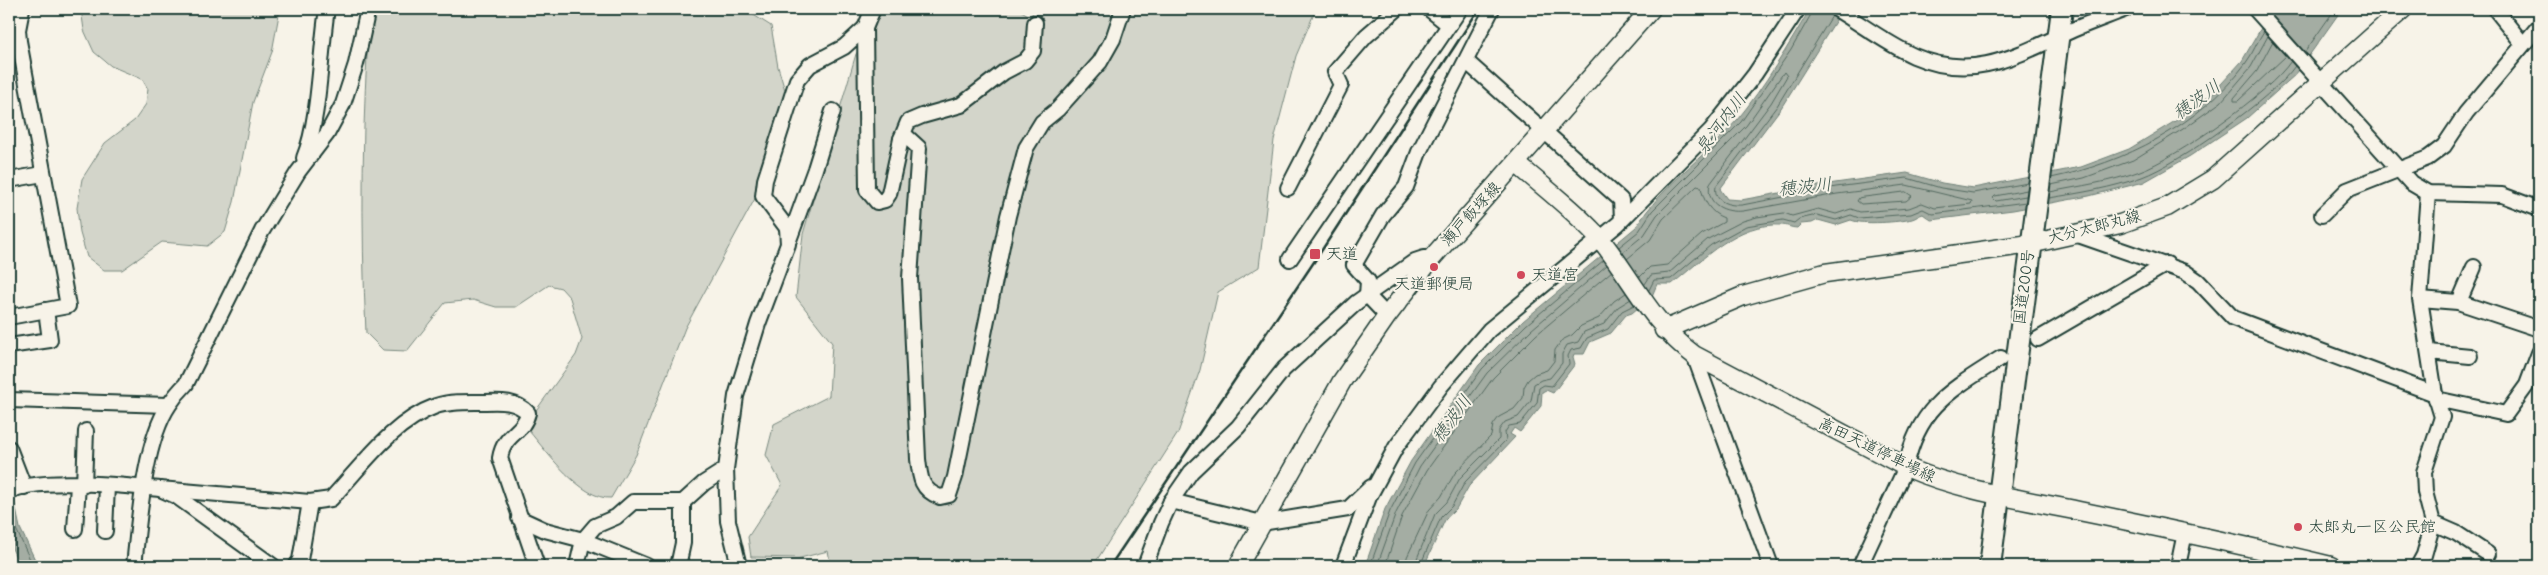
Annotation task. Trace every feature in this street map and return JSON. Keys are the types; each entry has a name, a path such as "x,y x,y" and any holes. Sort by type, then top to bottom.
{"highway":[{"name":"国道200号","path":"1990,566 2004,496 2055,113 2064,34 2062,9"},
{"name":"国道200号","path":"2064,34 2073,9"},
{"name":"国道200号","path":"2001,566 2004,496"}],"main road":[{"name":"瀬戸飯塚線","path":"1238,566 1342,382 1387,316 1431,260 1651,9"},
{"name":"大分太郎丸線","path":"1663,327 1743,296 1825,273 2038,236 2074,234 2120,224 2167,206 2205,184 2248,149 2319,80 2403,9"},
{"name":"高田天道停車場線","path":"1516,163 1601,240 1663,327 1694,354 1906,467 1936,480 2004,496 2185,533 2330,566"}],"street":[{"path":"9,316 68,306 43,174 14,42 22,9"},
{"path":"298,172 308,147 327,9"},
{"path":"134,566 143,488 159,424 168,405 186,384 262,231 298,172 326,134 343,104 356,64 368,9"},
{"path":"873,9 865,28 868,190 876,202 885,200 889,194 901,140 908,122 922,116 961,106 1004,72 1025,61 1033,50 1035,24"},
{"path":"901,140 907,137 919,148 910,278 920,477 924,488 940,497 949,494 955,476 1008,216 1026,148 1042,122 1058,109 1100,62 1113,39 1123,9"},
{"path":"1288,188 1341,85 1335,72 1366,36 1398,9"},
{"path":"1430,9 1449,25"},
{"path":"1290,259 1460,9"},
{"path":"1387,316 1367,295 1368,281 1354,265 1383,215 1406,187 1419,152 1492,9"},
{"path":"1343,566 1369,497 1396,447 1440,386 1489,330 1601,240 1711,130 1755,74 1798,9"},
{"path":"1841,12 1912,55 1932,62 1958,67 1982,67 2028,52 2064,34 2126,9"},
{"path":"2255,9 2411,182 2428,193 2502,195 2539,209"},
{"path":"2494,9 2523,44"},
{"path":"2322,215 2346,190 2428,158 2444,146 2466,113 2539,26"},
{"path":"788,244 787,228 763,196 765,180 797,80 810,65 844,47 865,28"},
{"path":"1466,61 1620,200 1622,219"},
{"path":"739,566 728,521 726,469 736,396 758,324 815,169 832,111"},
{"path":"9,180 43,174"},
{"path":"2418,566 2427,547 2433,523 2423,481 2424,472 2442,417 2436,397 2420,299 2428,193"},
{"path":"2074,234 2167,264 2185,272 2198,281 2233,318 2436,397 2506,414 2526,385 2539,353"},
{"path":"1145,566 1171,501 1191,472 1238,427 1284,369 1367,295 1415,261 1424,258 1431,260"},
{"path":"2038,339 2167,264"},
{"path":"2459,302 2474,267"},
{"path":"2420,299 2459,302 2539,329"},
{"path":"9,346 50,340 46,310"},
{"path":"2429,352 2470,356"},
{"path":"1694,354 1771,566"},
{"path":"1860,566 1906,467 1909,454 1932,407 1947,393 2001,358"},
{"path":"9,400 168,405"},
{"path":"9,448 16,489 53,484 107,486 310,502 332,499 382,444 406,422 436,406 453,403 508,402 524,408 528,413 526,423 502,446 500,458 537,566"},
{"path":"76,529 86,431"},
{"path":"577,566 583,540 595,526 616,517 634,502 683,502 704,483 726,469"},
{"path":"1171,501 1262,523 1348,509 1380,477"},
{"path":"104,531 107,486"},
{"path":"160,489 176,496 273,566"},
{"path":"296,566 307,526 310,502"},
{"path":"678,566 683,543 683,502"},
{"path":"519,518 545,530 583,540 647,566"},
{"path":"2433,523 2456,533 2488,554"},
{"path":"2178,566 2185,533"}],"shaded area":[{"path":"81,9 280,9 272,52 253,102 234,202 225,232 207,246 162,242 122,270 104,270 87,257 80,233 77,208 82,179 105,143 135,120 146,104 148,89 142,79 111,66 94,52 84,30"},
{"path":"370,9 744,9 771,26 778,67 790,107 758,193 685,328 636,455 611,498 600,497 577,483 555,462 529,431 529,420 576,355 582,339 570,298 561,288 549,285 516,307 496,307 473,300 445,303 407,351 383,350 366,333 363,171"},
{"path":"879,9 1018,9 1030,16 1036,9 1316,9 1296,56 1274,140 1259,267 1218,292 1200,370 1178,433 1093,566 831,566 828,551 800,558 751,557 748,537 782,485 766,455 774,424 829,396 832,343 796,297 803,234 856,54 874,29"}],"water":[{"name":"穂波川","path":"1810,9 1843,9 1781,108 1720,189 1727,199 1741,200 1835,183 1907,173 1942,183 1973,188 2081,167 2129,149 2177,120 2212,94 2242,61 2272,9 2342,9 2296,74 2247,118 2190,156 2144,182 2089,196 2013,210 1931,220 1923,214 1912,219 1890,222 1872,223 1851,220 1836,225 1818,220 1812,223 1801,224 1797,228 1784,225 1750,229 1736,236 1722,244 1672,284 1657,284 1652,296 1632,313 1626,315 1611,333 1590,342 1584,354 1574,354 1575,364 1553,393 1546,390 1542,392 1541,406 1520,432 1514,428 1510,434 1515,437 1469,486 1456,509 1445,520 1424,566 1365,566 1385,509 1411,461 1479,365 1523,321 1636,227 1646,212 1671,184 1725,133 1757,94"},
{"path":"12,490 20,528 38,566 20,566 9,542 9,492"}],"railway":[{"path":"1110,566 1318,256 1479,9"}],"place":[{"name":"天道","path":"1315,254"},
{"name":"天道郵便局","path":"1434,267"},
{"name":"天道宮","path":"1521,275"},
{"name":"太郎丸一区公民館","path":"2298,527"}],"water label":[{"name":"泉河内川","path":"1721,124"}]}
